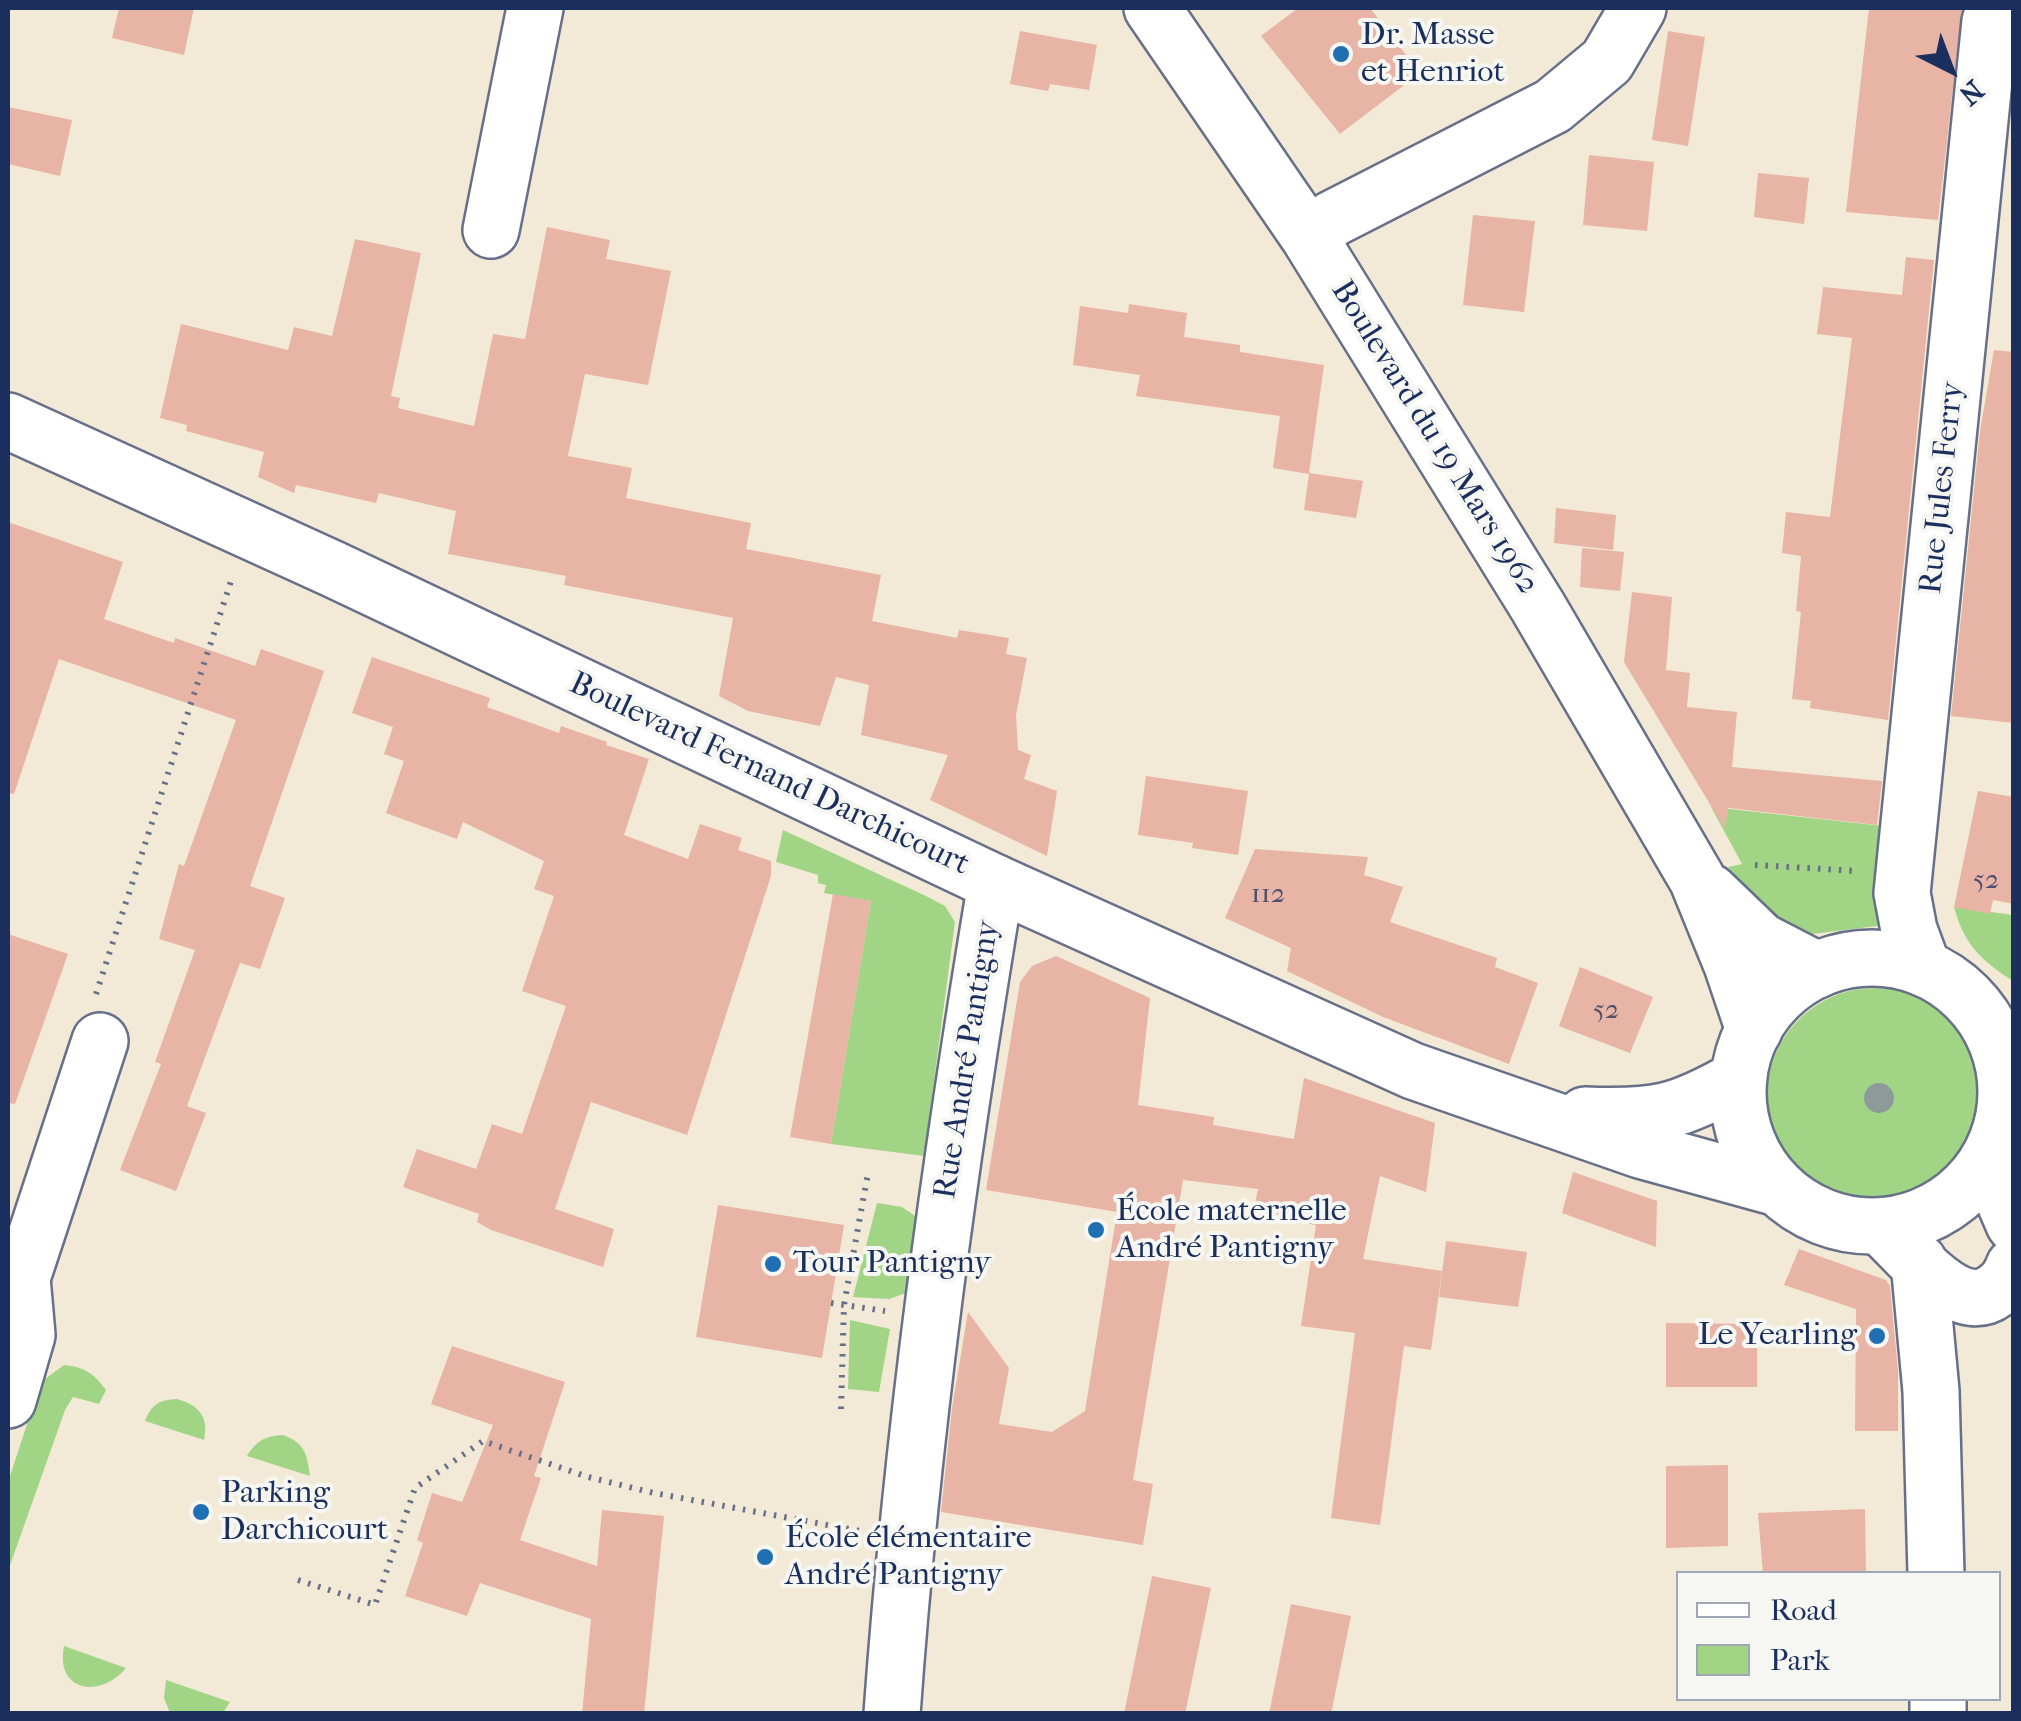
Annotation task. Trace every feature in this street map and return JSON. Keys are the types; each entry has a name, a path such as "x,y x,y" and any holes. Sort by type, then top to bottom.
{"street":[{"path":"491,230 535,8"},
{"name":"Boulevard du 19 Mars 1962","path":"1152,8 1310,237 1538,607 1697,879 1732,965 1746,1054"},
{"path":"1310,237 1332,219 1552,106 1607,61 1638,8"},
{"name":"Rue Jules Ferry","path":"1924,968 1904,910 1904,874 1990,21 1998,8"},
{"name":"Boulevard Fernand Darchicourt","path":"8,421 996,883 1413,1071 1640,1150 1778,1188"},
{"name":"Boulevard du 19 Mars 1962","path":"1697,879 1761,941 1817,970"},
{"name":"Rue André Pantigny","path":"892,1714 905,1539 952,1153 996,883"},
{"path":"1936,1571 1931,1391 1900,1244 1916,1219 1936,1210 1970,1184 1984,1166 2004,1120 2010,1091 1998,1045 1998,1022 1958,988 1924,968 1890,959 1852,959 1817,970 1782,992 1746,1054 1740,1118 1764,1172 1778,1188 1822,1216 1900,1244 1958,1295 1971,1300 2005,1277"},
{"path":"8,1400 22,1278 100,1041"},
{"name":"Boulevard Fernand Darchicourt","path":"1537,1112 1652,1116 1690,1105 1746,1054"},
{"path":"1984,1166 2014,1224"},
{"path":"1931,1391 2005,1277"}],"path":[{"path":"100,1041 89,1016 248,530"},
{"path":"1697,879 1743,864 1904,874"},
{"path":"842,1409 844,1305 868,1174"},
{"path":"298,1580 374,1605 416,1488 483,1441 588,1477 654,1493 905,1539"}],"green space":[{"path":"1711,807 1883,826 1885,925 1804,935 1768,917 1728,867 1742,864"},
{"path":"783,830 945,906 955,922 924,1156 831,1144 871,901 824,893 826,885 818,883 818,875 776,862"},
{"path":"1954,907 2013,915 2013,981 1976,951 1963,932"},
{"path":"1875,988 1916,996 1951,1020 1975,1055 1983,1096 1975,1137 1951,1172 1916,1196 1875,1204 1834,1196 1799,1172 1775,1137 1767,1096 1775,1055 1799,1020 1834,996"},
{"path":"877,1203 902,1207 918,1218 906,1293 889,1299 853,1297"},
{"path":"850,1320 890,1329 879,1392 848,1389"},
{"path":"64,1365 88,1372 106,1390 99,1404 73,1397 65,1410 8,1571 8,1482 41,1382"},
{"path":"177,1399 201,1413 204,1440 145,1421 157,1404"},
{"path":"283,1435 304,1450 310,1476 247,1456 262,1440"},
{"path":"64,1646 126,1668 104,1684 82,1686 66,1673"},
{"path":"166,1680 230,1702 223,1713 170,1713 164,1698"}],"building":[{"path":"119,8 194,8 184,55 112,38"},
{"name":"Dr. Masse et Henriot","path":"1298,8 1370,8 1420,73 1340,134 1261,36"},
{"path":"1869,8 1962,8 1938,220 1846,212"},
{"path":"1020,31 1097,45 1089,90 1050,84 1048,91 1010,84"},
{"path":"1668,31 1705,37 1688,146 1652,140"},
{"path":"8,107 72,120 60,176 8,164"},
{"path":"1589,155 1654,162 1647,231 1583,225"},
{"path":"1758,173 1809,178 1804,224 1754,217"},
{"path":"1473,215 1535,221 1524,312 1463,305"},
{"path":"547,227 610,240 606,259 671,271 648,385 585,374 568,456 632,468 626,498 751,523 746,549 881,575 872,621 957,638 959,630 1009,638 1006,654 1027,658 1016,715 1018,750 1031,755 1024,779 1057,791 1047,856 930,800 948,755 861,735 869,685 836,677 820,726 748,711 719,696 733,618 564,585 566,576 448,554 456,511 379,493 376,503 296,485 294,493 258,477 264,452 186,431 187,425 160,418 181,324 288,350 294,327 332,336 355,239 421,253 391,396 400,398 398,408 474,426 493,334 525,339"},
{"path":"1906,257 1934,260 1888,720 1810,708 1811,701 1792,699 1801,612 1796,611 1801,556 1782,553 1786,512 1830,517 1852,338 1817,334 1823,287 1902,295"},
{"path":"1129,304 1187,313 1184,337 1240,345 1240,352 1324,365 1309,473 1363,481 1356,518 1304,510 1309,474 1273,468 1280,416 1136,396 1140,375 1073,365 1080,306 1128,313"},
{"path":"1994,350 2014,352 2014,723 1951,716 1980,431"},
{"path":"1556,508 1616,515 1613,550 1554,543"},
{"path":"8,522 123,562 104,619 255,666 261,649 324,671 250,886 285,898 260,969 240,963 187,1106 206,1113 176,1191 120,1170 161,1064 155,1062 195,950 159,939 179,864 184,866 236,720 59,659 14,794 8,793"},
{"path":"1582,548 1624,552 1620,591 1580,587"},
{"path":"1632,592 1672,597 1666,670 1690,673 1687,707 1737,712 1732,767 1882,781 1877,825 1728,808 1725,829 1624,662"},
{"path":"372,657 490,698 487,707 559,733 561,726 649,759 624,835 688,859 700,824 742,838 738,850 771,861 771,876 687,1135 591,1102 555,1209 614,1229 603,1267 491,1230 477,1222 479,1214 403,1187 417,1149 476,1169 492,1124 522,1134 566,1006 522,991 554,896 534,889 544,861 463,822 457,839 386,813 404,761 384,754 393,727 352,713"},
{"path":"1146,776 1248,791 1238,855 1138,835"},
{"path":"1978,791 2014,797 2014,904 1993,900 1990,914 1954,907"},
{"path":"1255,849 1368,857 1364,875 1403,887 1390,922 1497,958 1495,967 1538,983 1509,1064 1383,1017 1287,971 1291,948 1225,918"},
{"path":"833,894 871,901 831,1144 790,1137"},
{"path":"8,934 68,954 15,1104 8,1103"},
{"name":"École maternelle André Pantigny","path":"1056,956 1150,998 1138,1105 1214,1117 1213,1125 1294,1139 1304,1078 1435,1123 1426,1192 1380,1176 1363,1259 1442,1271 1431,1350 1404,1346 1380,1525 1331,1518 1355,1333 1301,1326 1316,1225 1282,1220 1283,1215 1254,1209 1258,1189 1183,1180 1133,1480 1153,1484 1143,1545 941,1512 952,1408 968,1312 1009,1368 999,1424 1052,1432 1085,1411 1117,1212 986,1190 1020,982 1032,966"},
{"path":"1580,967 1653,997 1630,1053 1559,1026"},
{"path":"1573,1172 1657,1201 1656,1247 1562,1213"},
{"name":"Tour Pantigny","path":"718,1205 844,1225 822,1358 696,1337"},
{"path":"1446,1241 1527,1252 1518,1307 1439,1297"},
{"name":"Le Yearling","path":"1799,1249 1886,1280 1890,1286 1898,1371 1898,1431 1855,1431 1856,1309 1784,1285"},
{"path":"1666,1323 1757,1324 1757,1387 1666,1387"},
{"path":"452,1346 565,1382 534,1476 541,1478 520,1540 597,1566 602,1510 664,1516 644,1714 582,1714 591,1619 480,1583 467,1616 405,1596 423,1543 417,1540 432,1493 462,1502 493,1425 431,1404"},
{"path":"1728,1465 1728,1546 1666,1548 1666,1466"},
{"path":"1865,1509 1866,1571 1763,1571 1758,1513"},
{"path":"1152,1576 1211,1588 1185,1714 1124,1714"},
{"path":"1291,1604 1351,1616 1331,1714 1269,1714"}],"place":[{"name":"Dr. Masse et Henriot","path":"1341,54"},
{"name":"École maternelle André Pantigny","path":"1096,1230"},
{"name":"Tour Pantigny","path":"773,1264"},
{"name":"Le Yearling","path":"1877,1336"},
{"name":"Parking Darchicourt","path":"201,1512"},
{"name":"École élémentaire André Pantigny","path":"765,1557"}]}
